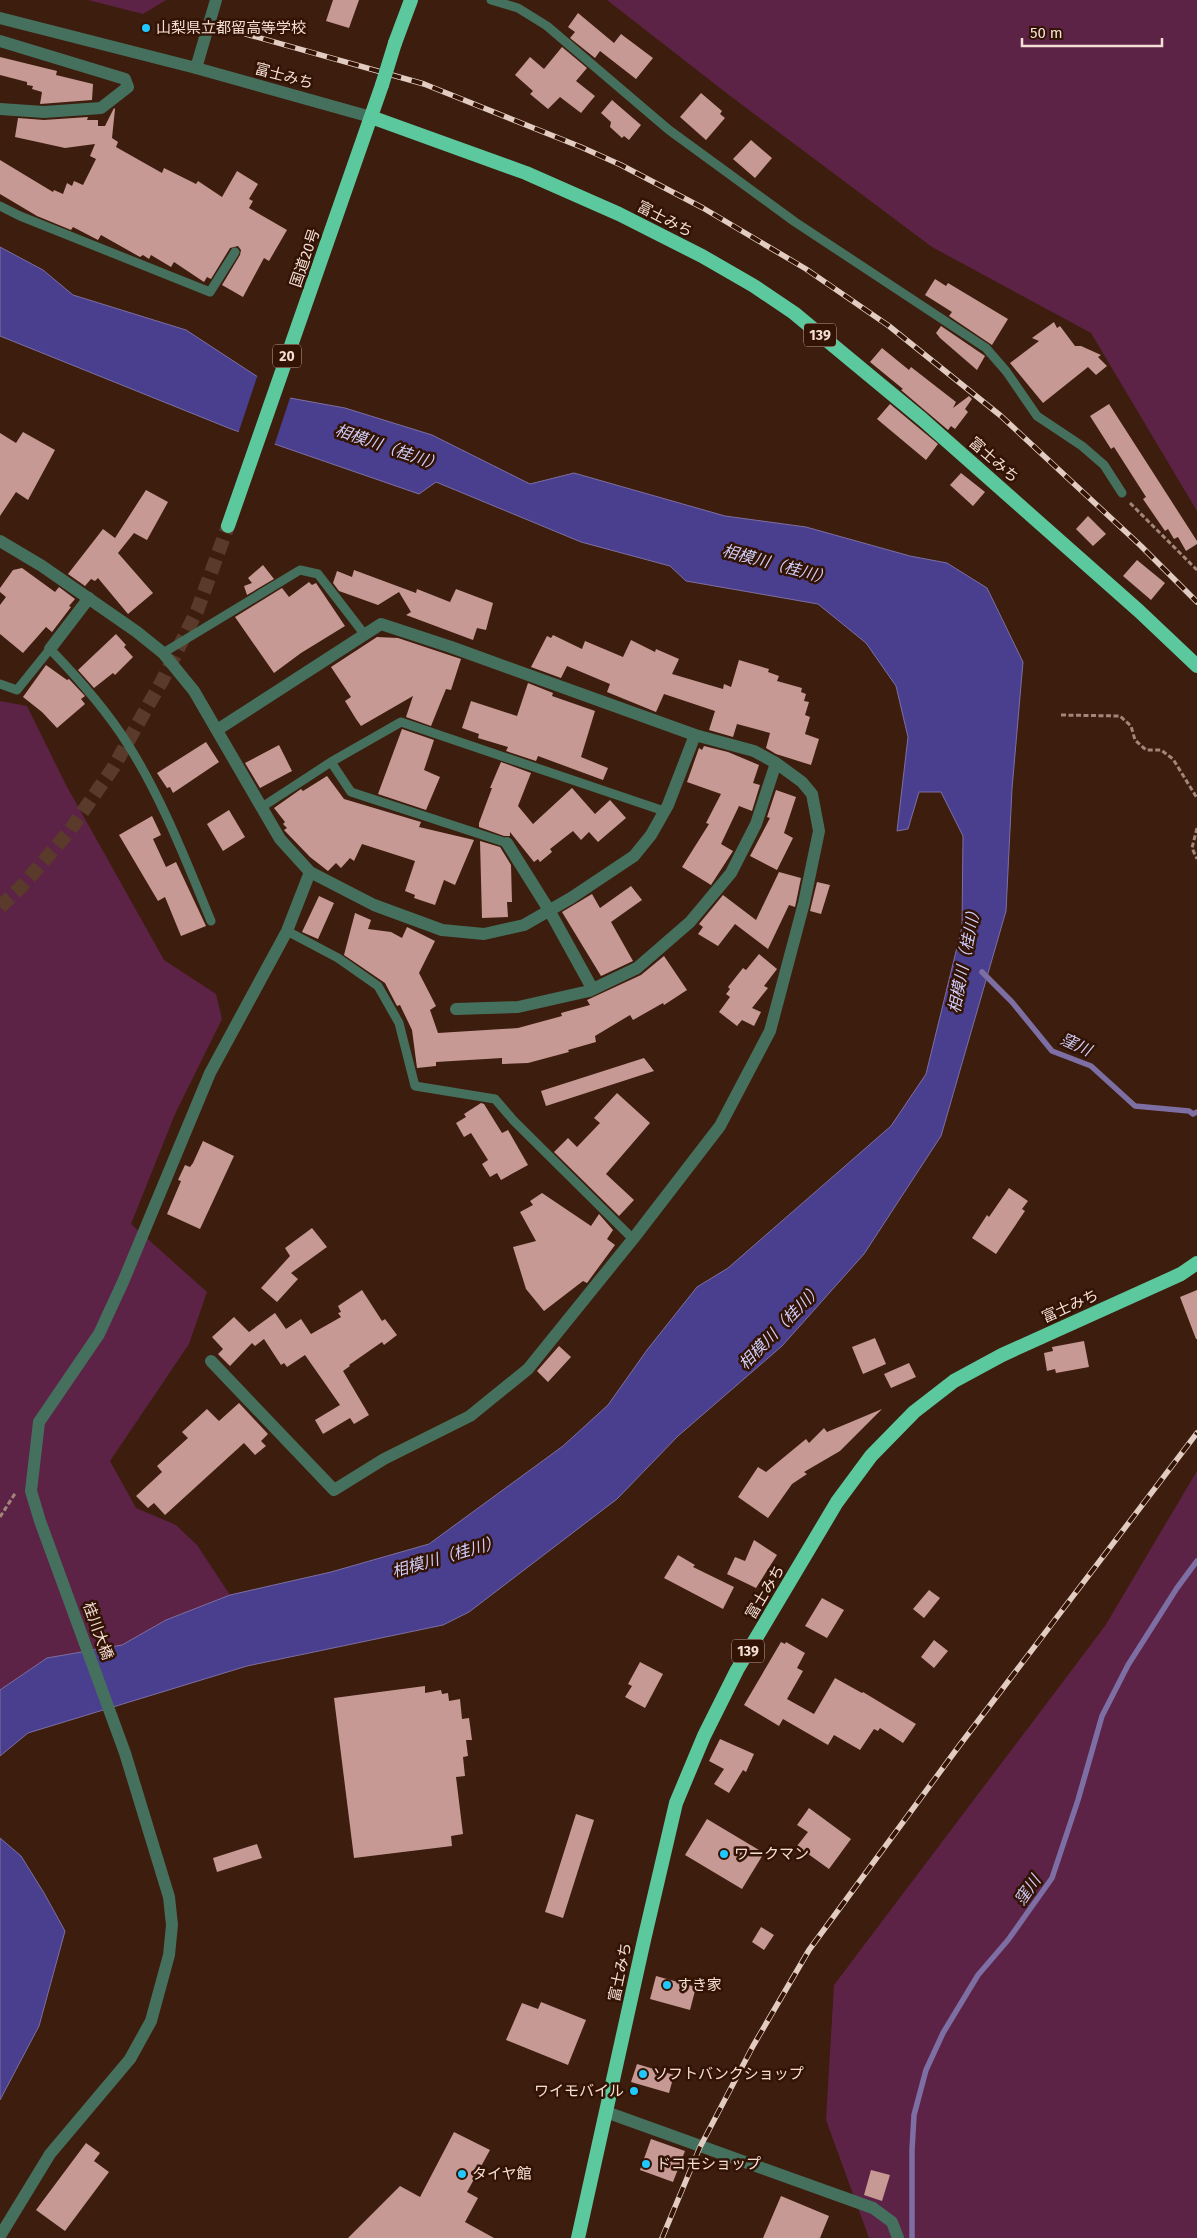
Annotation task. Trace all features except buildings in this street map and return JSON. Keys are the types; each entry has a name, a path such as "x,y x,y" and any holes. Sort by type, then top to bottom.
{"highway":[{"name":"国道20号","path":"228,526 348,186 411,0"},
{"name":"富士みち","path":"371,116 526,172 619,214 702,256 754,286 794,313 922,419 1139,611 1197,666"},
{"name":"富士みち","path":"578,2238 676,1803 704,1736 737,1670 837,1502 877,1450 914,1412 954,1381 1002,1355 1181,1274 1197,1263"}],"street":[{"path":"196,68 216,0"},
{"name":"富士みち","path":"0,18 196,68 371,116"},
{"path":"0,41 125,79 128,86 101,108 44,112 0,109"},
{"path":"0,541 42,566 89,598 163,653 194,691 280,839 310,872 374,905 442,930 484,934 524,925 634,856 651,835 664,810 695,735"},
{"path":"50,649 89,598"},
{"path":"211,1361 334,1490 384,1459 470,1416 528,1369 633,1239 720,1126 770,1030 804,903 819,831 812,794 802,782 776,763 754,751 695,735 451,647 381,624 217,730"},
{"path":"456,1009 518,1007 590,991 592,988 637,968 690,922 731,873 756,824 776,763"},
{"path":"507,843 549,910 592,988"},
{"name":"桂川大橋","path":"0,2236 50,2154 130,2059 152,2021 169,1955 172,1925 169,1897 125,1753 40,1521 31,1491 39,1422 99,1334 123,1282 210,1073 287,931 310,872"},
{"path":"606,2112 873,2208 892,2222 898,2238"}],"lane":[{"path":"491,0 518,4 547,26 669,130 795,222 986,348 1006,371 1036,416 1082,446 1104,465 1122,493"},
{"path":"0,206 46,227 210,292 235,252"},
{"path":"163,653 300,570 318,574 365,635"},
{"path":"0,684 17,690 50,649 78,678 127,743 165,813 211,921"},
{"path":"262,807 331,762 401,722 664,810"},
{"path":"331,762 351,792 507,843"},
{"path":"287,931 338,958 378,986 399,1023 415,1086 495,1099 514,1121 633,1239"}],"path":[{"path":"1122,493 1147,522 1197,570"},
{"path":"1061,715 1120,716 1131,726 1135,740 1146,750 1161,750 1173,758 1197,798"},
{"path":"1197,828 1192,848 1197,859"}],"shaded area":[{"path":"88,0 166,0 143,14"},
{"path":"607,0 1197,0 1197,511 1091,333 932,247 729,95"},
{"path":"0,701 27,706 66,785 164,960 216,994 222,1019 175,1114 131,1224 207,1292 189,1344 110,1461 136,1508 176,1525 197,1545 230,1595 166,1620 123,1645 47,1658 0,1690"},
{"path":"1197,1471 1197,2238 869,2238 826,2120 834,1985 1105,1626"}],"water":[{"name":"相模川（桂川）","path":"0,247 43,270 73,295 186,330 290,398 345,408 432,435 530,484 574,473 725,516 806,527 910,556 947,563 987,588 1023,662 1012,789 1006,911 941,1136 864,1254 782,1346 678,1436 617,1499 469,1612 443,1625 247,1666 28,1733 0,1756 0,1690 47,1658 122,1645 166,1620 230,1595 331,1572 429,1544 563,1446 608,1405 647,1350 697,1287 728,1268 891,1126 926,1074 962,927 963,836 941,792 919,792 908,829 897,831 908,737 896,686 866,643 818,604 686,581 670,566 581,542 436,482 419,494 231,429 0,336"},
{"path":"0,1838 21,1856 65,1931 39,2026 0,2100"}],"pier":[{"path":"258,374 291,395 274,446 238,434"}],"waterway":[{"name":"窪川","path":"982,972 1012,1002 1052,1051 1091,1066 1135,1106 1189,1111 1193,1114 1197,1112"},
{"name":"窪川","path":"912,2238 914,2115 926,2070 943,2033 978,1975 1008,1940 1052,1878 1078,1800 1102,1716 1128,1665 1177,1588 1197,1561"}],"tunnel":[{"path":"0,907 21,887 68,833 113,768 163,679 197,611 228,526"}],"railway":[{"path":"221,27 424,84 581,147 621,165 703,208 806,269 889,326 1001,416 1141,546 1197,602"},
{"path":"662,2238 700,2147 753,2046 809,1950 959,1746 1197,1433"}],"place":[{"name":"山梨県立都留高等学校","path":"146,28"},
{"name":"ワークマン","path":"724,1854"},
{"name":"すき家","path":"667,1985"},
{"name":"ソフトバンクショップ","path":"643,2074"},
{"name":"ワイモバイル","path":"634,2091"},
{"name":"ドコモショップ","path":"646,2164"},
{"name":"タイヤ館","path":"462,2174"}]}
